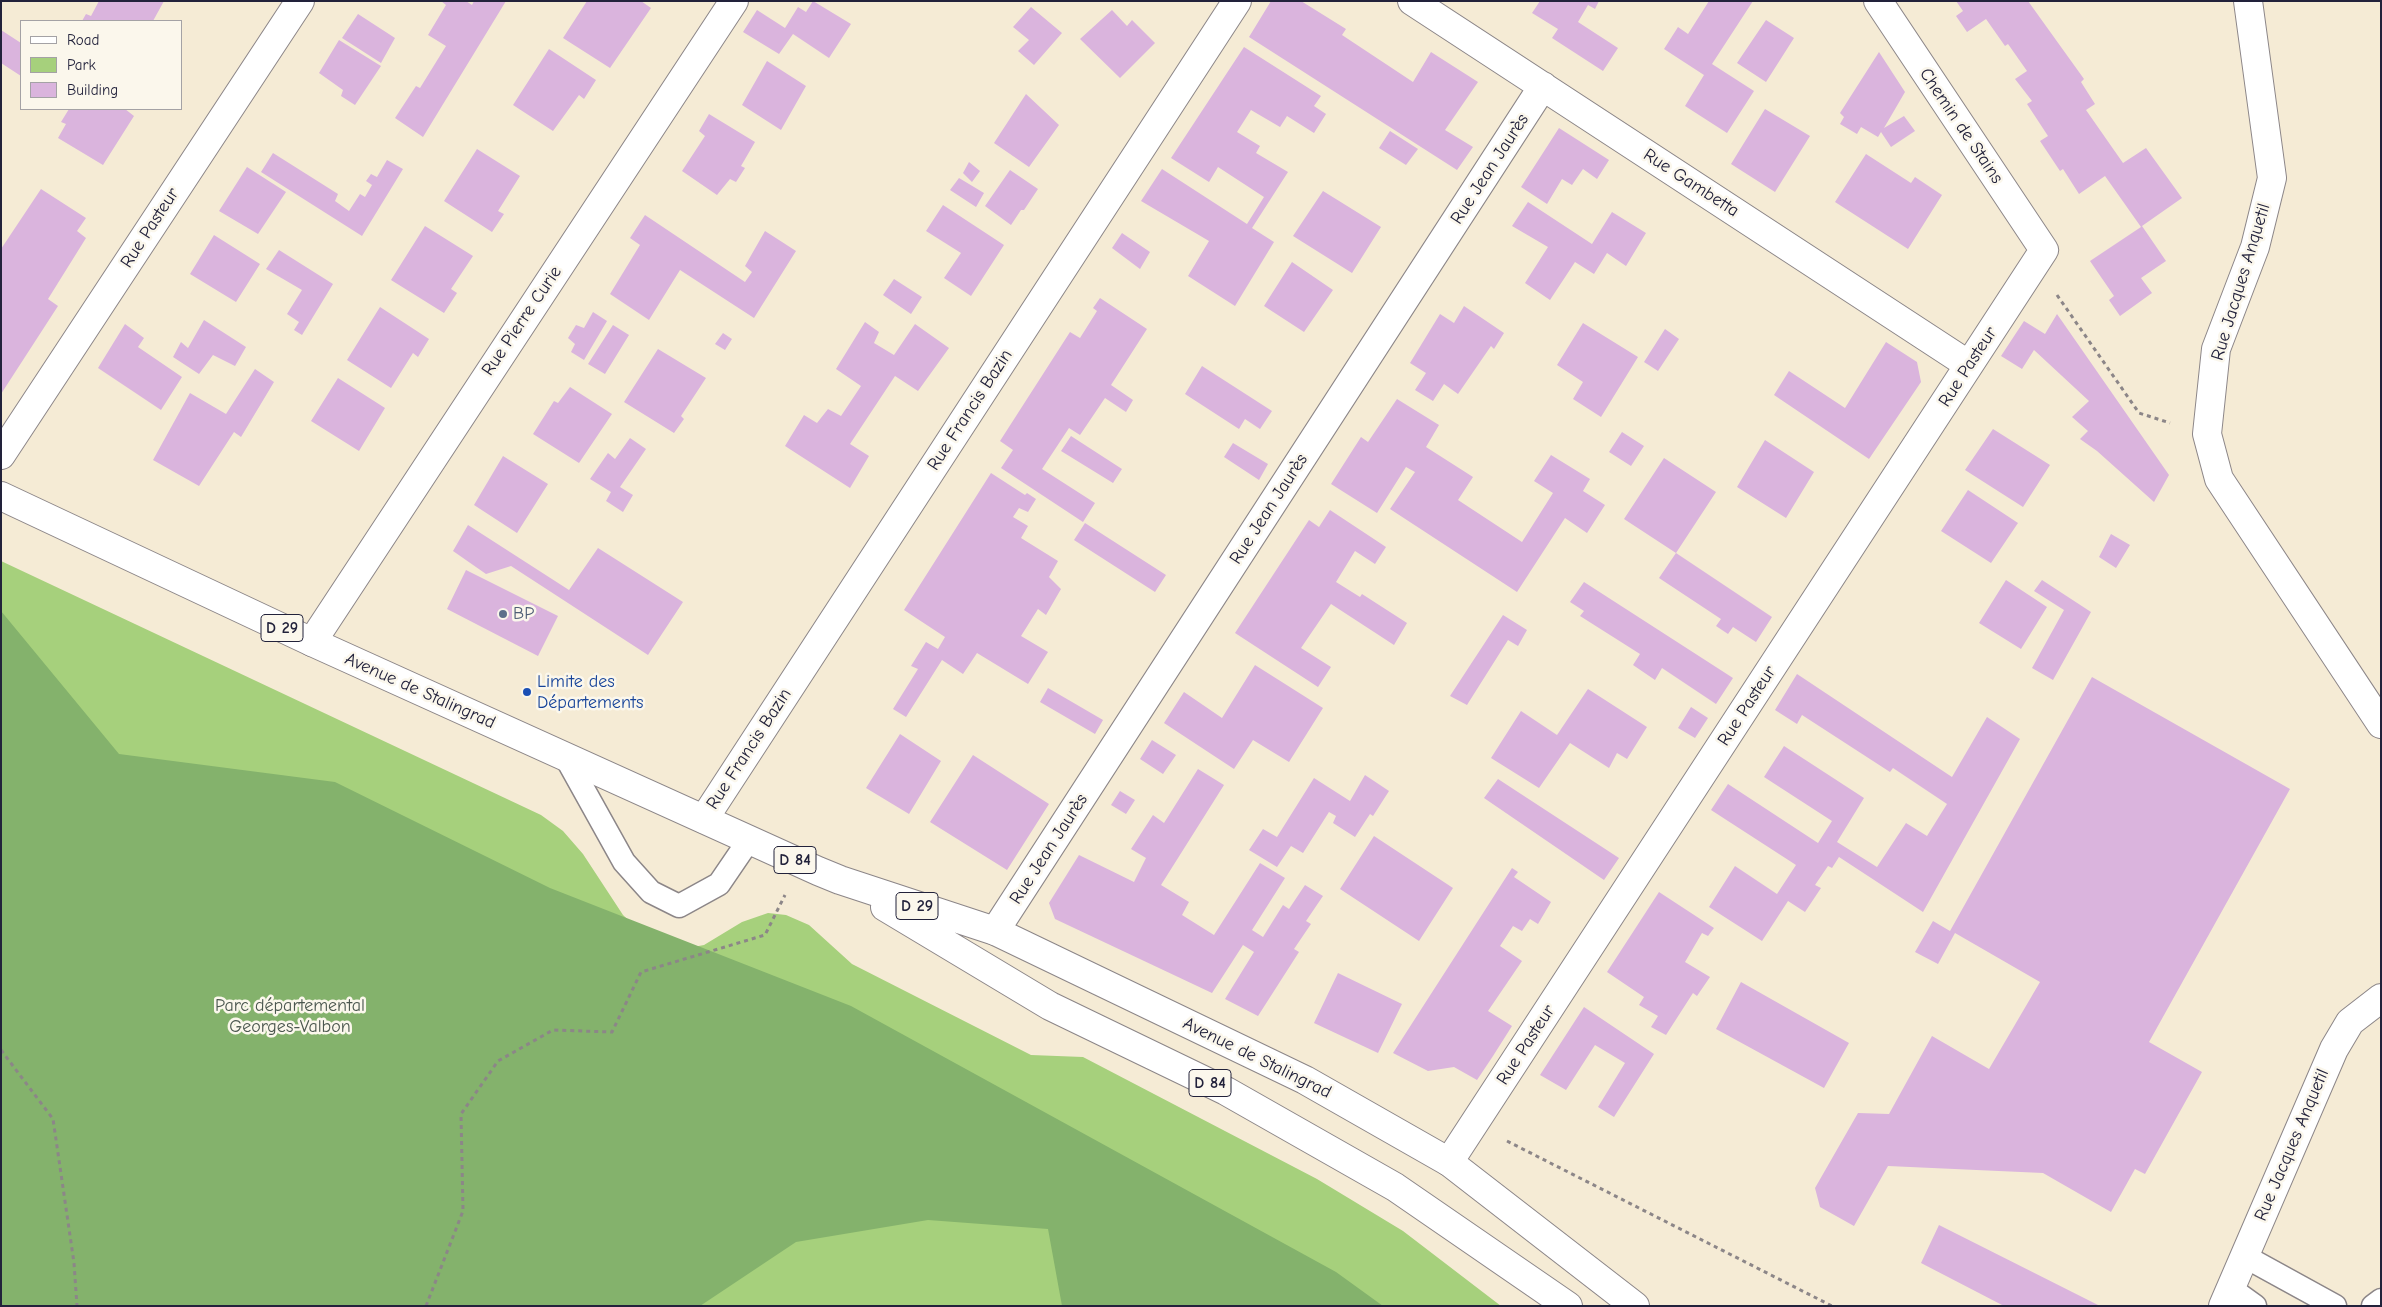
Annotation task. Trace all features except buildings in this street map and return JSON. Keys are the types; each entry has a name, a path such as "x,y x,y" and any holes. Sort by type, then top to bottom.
{"street":[{"name":"Rue Pasteur","path":"1,455 300,1"},
{"name":"Rue Pierre Curie","path":"312,642 734,1"},
{"name":"Rue Gambetta","path":"1412,1 1969,365"},
{"name":"Chemin de Stains","path":"1878,1 2040,257"},
{"name":"Rue Jacques Anquetil","path":"2248,1 2272,178 2255,247 2216,349 2207,434 2219,479 2381,724"},
{"name":"Rue Francis Bazin","path":"704,819 1236,2"},
{"name":"Rue Jean Jaurès","path":"995,931 1544,86"},
{"name":"Rue Pasteur","path":"1449,1162 2040,257"},
{"name":"Avenue de Stalingrad","path":"1,496 312,642 801,863 840,880 995,931 1305,1080 1449,1162 1635,1306"},
{"name":"Avenue de Stalingrad","path":"840,880 1050,1006 1226,1090 1395,1187 1568,1306"},
{"name":"Rue Jacques Anquetil","path":"2227,1297 2334,1049 2350,1022 2381,998"}],"lane":[{"path":"565,756 624,862 651,892 679,906 719,884 749,840"},
{"path":"2244,1256 2334,1306"},
{"path":"2227,1297 2255,1306"},
{"path":"2373,1306 2381,1300"}],"path":[{"path":"2040,257 2139,413 2207,434"},
{"path":"426,1306 463,1211 461,1114 498,1061 554,1030 612,1032 641,972 765,936 801,863"},
{"path":"1,1050 53,1119 74,1263 77,1306"},
{"path":"1474,1124 1832,1306"}],"green space":[{"name":"Parc départemental Georges-Valbon","path":"1,561 541,815 563,831 583,854 623,915 641,932 677,950 704,945 742,922 768,913 786,915 809,925 852,964 1031,1055 1083,1057 1317,1179 1403,1231 1501,1306 1,1306"},
{"name":"Parc départemental Georges-Valbon","path":"1,611 119,754 335,782 550,888 851,1006 1336,1272 1383,1306 1062,1306 1048,1229 928,1220 796,1242 700,1306 1,1306"}],"place":[{"name":"BP","path":"503,614"},
{"name":"Limite des Départements","path":"527,692"}]}
